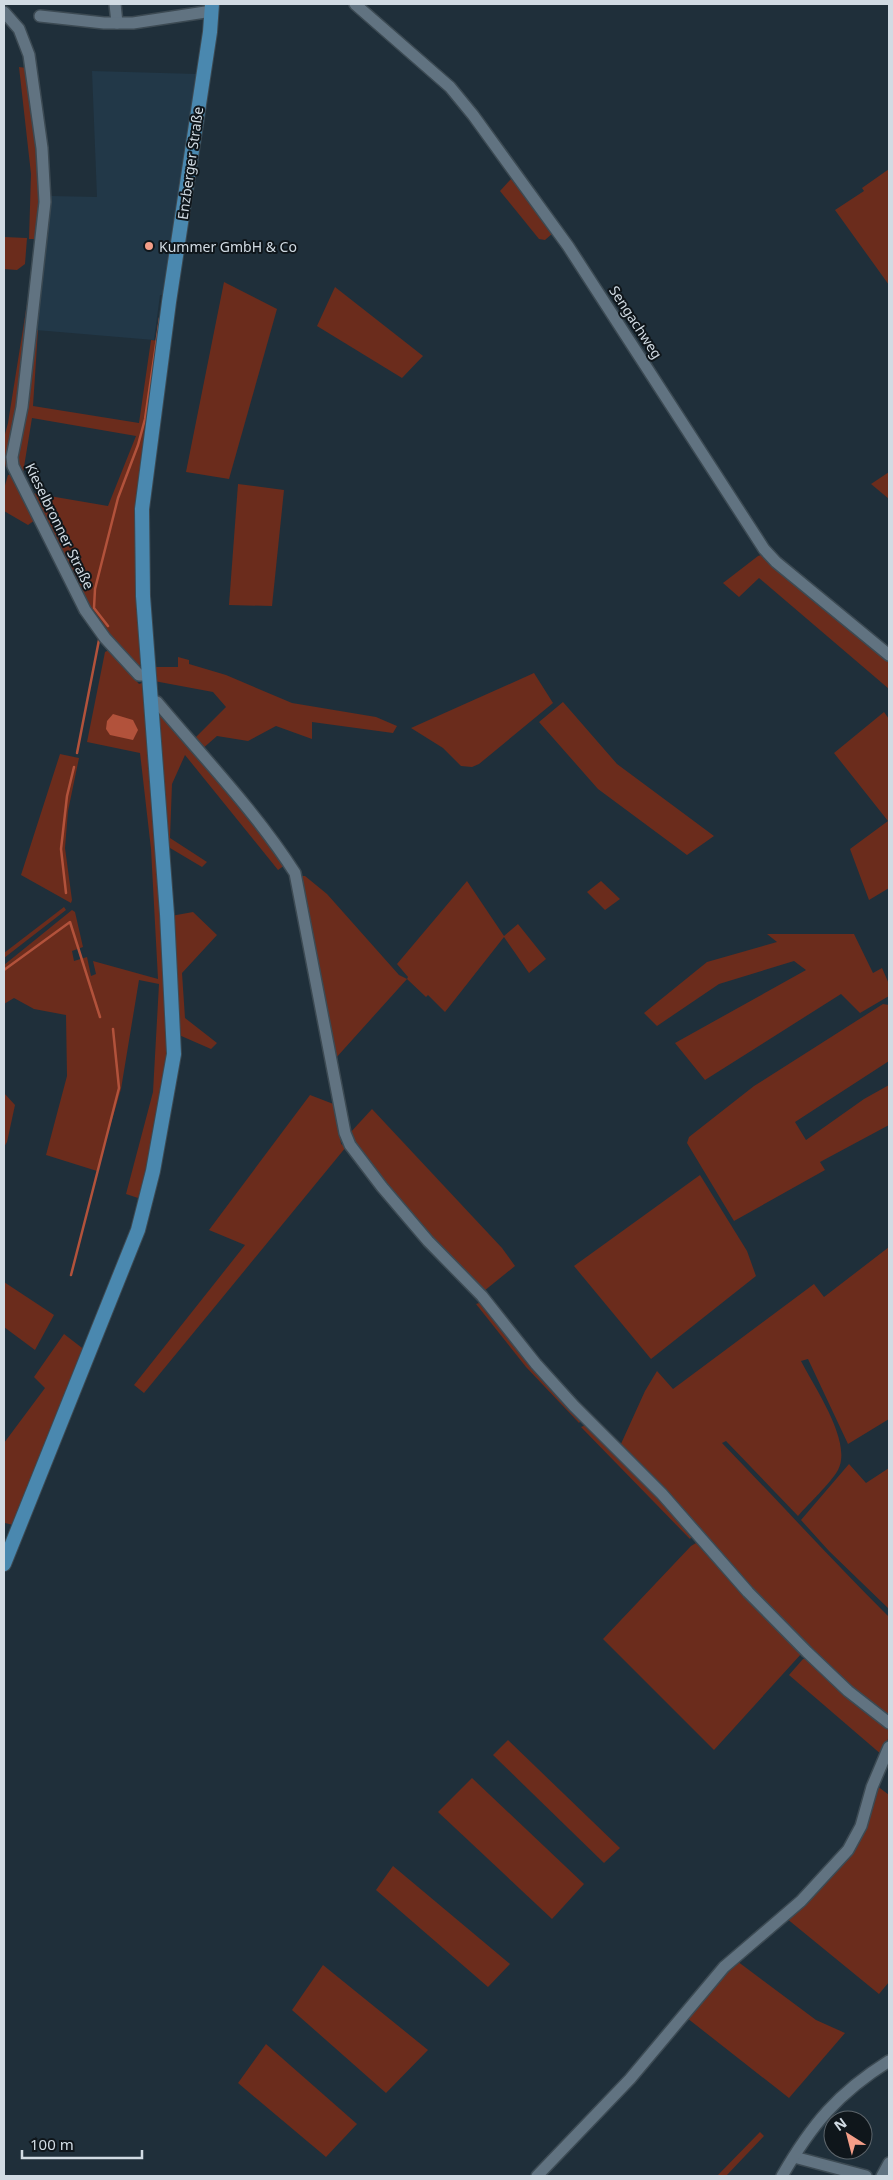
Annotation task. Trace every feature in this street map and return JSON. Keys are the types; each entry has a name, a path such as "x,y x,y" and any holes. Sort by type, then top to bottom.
{"main road":[{"name":"Enzberger Straße","path":"4,1564 138,1230 153,1171 174,1054 174,1024 148,675 142,509 212,7"}],"street":[{"path":"115,4 117,23"},
{"name":"Sengachweg","path":"356,4 450,87 473,115 564,239 764,549 776,562 889,655"},
{"path":"40,16 117,23 149,22 212,7"},
{"name":"Kieselbronner Straße","path":"4,12 20,29 29,55 42,148 45,202 22,407 12,457 13,466 85,610 105,638 139,675 148,675"},
{"path":"150,700 157,702 234,794 281,852 295,874 345,1132 350,1145 417,1227 482,1296 536,1364 574,1406 662,1494 748,1592 787,1632 848,1691 889,1723"},
{"path":"537,2176 630,2079 724,1967 802,1901 848,1850 861,1826 872,1787 889,1747"},
{"path":"782,2176 808,2134 839,2098 856,2083 889,2061"},
{"path":"794,2157 866,2176"},
{"path":"882,2176 889,2163"}],"shaded area":[{"path":"19,67 27,68 35,132 39,196 37,239 29,239 31,174"},
{"path":"92,71 197,74 166,295 160,295 154,340 36,330 51,196 97,197"},
{"path":"889,169 889,285 835,210 864,191 862,188"},
{"path":"511,179 517,179 553,233 545,240 539,239 500,191"},
{"path":"4,237 27,238 25,264 17,270 4,269"},
{"path":"224,282 277,309 229,479 186,472"},
{"path":"335,287 423,356 402,378 317,326"},
{"path":"29,291 33,292 19,408 4,472 4,438"},
{"path":"34,330 38,330 33,406 139,423 151,340 160,341 146,437 142,662 140,665 135,665 95,619 32,493 108,506 136,436 32,418 23,473 16,461"},
{"path":"889,472 889,499 871,484"},
{"path":"13,474 35,520 28,525 4,511 4,489 8,475"},
{"path":"238,484 284,490 272,606 229,605"},
{"path":"764,554 889,658 889,689 759,578 739,597 723,583 758,556"},
{"path":"109,650 139,684 142,683 167,983 169,1033 164,1085 141,1199 126,1194 153,1092 159,984 139,980 121,1089 97,1171 46,1155 67,1076 66,1015 34,1009 14,998 4,1004 4,965 72,910 75,912 83,947 72,951 74,961 87,957 91,976 96,974 93,961 158,979 151,849 140,753 87,742 105,652"},
{"path":"178,657 189,660 189,664 226,675 292,703 376,717 397,726 393,733 312,722 312,739 276,726 248,741 217,736 201,750 193,740 226,707 213,692 154,681 152,667 178,667"},
{"path":"534,673 553,703 479,764 472,767 461,766 443,748 411,728"},
{"path":"563,702 617,764 714,836 687,855 598,789 539,722"},
{"path":"158,706 275,850 285,865 278,870 185,755 172,784 170,838 207,862 202,867 165,845"},
{"path":"884,712 889,719 889,888 869,900 850,849 888,821 834,753"},
{"path":"113,714 133,720 138,730 133,740 110,735 106,729 107,721"},
{"path":"60,754 79,758 68,811 65,848 71,903 21,875"},
{"path":"301,876 305,876 327,894 399,975 407,979 335,1059"},
{"path":"467,881 504,936 518,924 546,959 529,973 504,937 445,1012 428,995 426,997 407,979 408,977 397,964"},
{"path":"601,881 620,899 605,910 587,892"},
{"path":"64,907 66,910 4,958 4,953"},
{"path":"193,912 217,935 182,973 185,1018 217,1043 211,1049 179,1035 171,916"},
{"path":"767,934 854,934 873,973 882,968 889,984 889,996 860,1013 841,994 705,1080 675,1043 806,970 794,961 719,984 657,1026 644,1013 707,962 777,942"},
{"path":"883,1004 889,1005 889,1061 795,1122 806,1140 864,1099 889,1085 889,1125 820,1162 825,1170 734,1221 687,1143 689,1137 754,1086"},
{"path":"4,1093 15,1105 7,1142 4,1147"},
{"path":"310,1095 336,1105 341,1144 346,1147 144,1393 134,1385 245,1245 209,1230"},
{"path":"372,1109 502,1248 515,1266 484,1291 416,1218 353,1141 349,1134"},
{"path":"700,1175 747,1251 756,1276 651,1359 574,1266"},
{"path":"889,1247 889,1419 848,1444 808,1359 801,1361 830,1415 840,1445 841,1458 838,1470 798,1516 726,1441 722,1443 889,1617 889,1719 809,1650 620,1446 645,1391 657,1371 673,1389 814,1284 824,1297"},
{"path":"4,1282 54,1315 35,1350 4,1327"},
{"path":"482,1302 583,1419 579,1423 526,1367 476,1304"},
{"path":"64,1334 86,1351 13,1525 5,1523 4,1443 45,1388 34,1377"},
{"path":"588,1424 694,1534 690,1539 581,1427"},
{"path":"849,1464 866,1483 889,1468 889,1609 829,1551 801,1520"},
{"path":"696,1543 763,1615 802,1653 714,1750 603,1639 691,1546"},
{"path":"803,1659 808,1659 889,1729 889,1736 882,1755 789,1675"},
{"path":"508,1740 620,1848 604,1863 493,1755"},
{"path":"472,1778 584,1884 552,1919 438,1812"},
{"path":"876,1785 889,1795 889,1982 879,1994 786,1918 838,1867"},
{"path":"393,1866 510,1964 488,1987 376,1890"},
{"path":"737,1961 816,2020 845,2033 789,2098 687,2018"},
{"path":"323,1965 428,2050 386,2093 292,2010"},
{"path":"266,2044 357,2124 326,2157 238,2083"},
{"path":"760,2132 764,2136 726,2176 717,2176"}],"waterway":[{"path":"108,626 94,608 95,589 118,498 138,445 145,419 160,318"},
{"path":"77,753 99,640"},
{"path":"66,893 61,849 67,796 74,767"},
{"path":"4,970 70,922 100,1017"},
{"path":"71,1275 119,1088 113,1029"}],"place":[{"name":"Kummer GmbH & Co","path":"149,246"}]}
